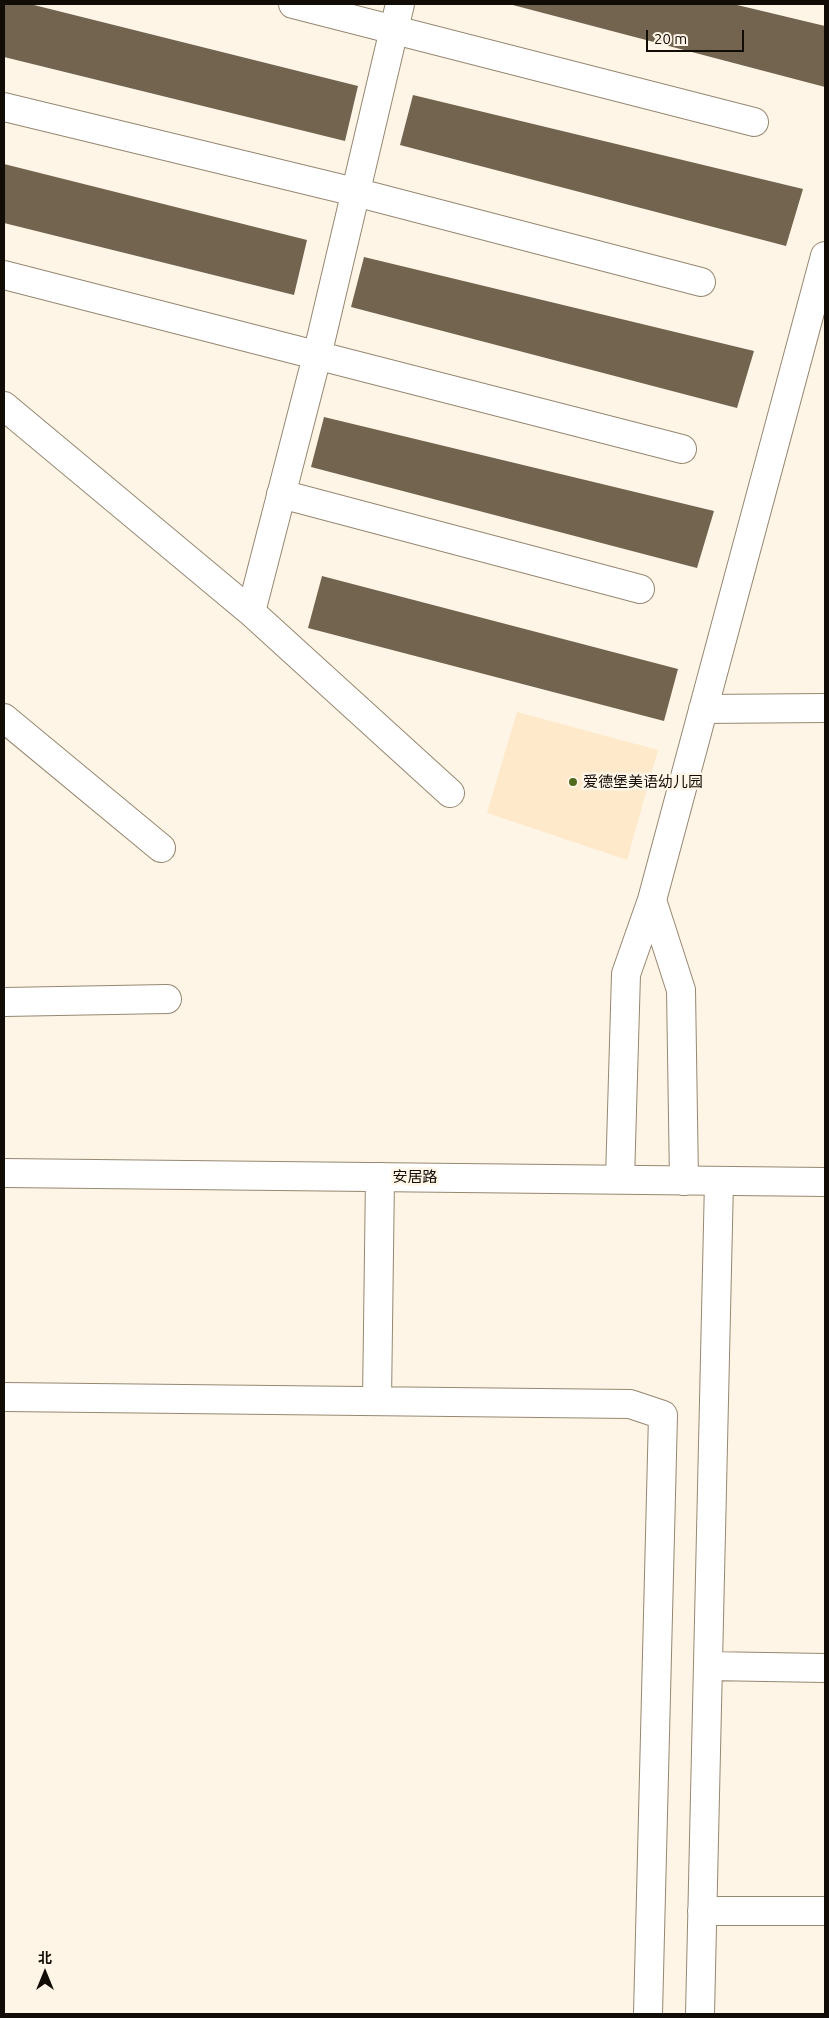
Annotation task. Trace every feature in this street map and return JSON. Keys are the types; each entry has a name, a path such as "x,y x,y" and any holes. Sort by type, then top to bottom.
{"street":[{"path":"294,4 397,16 754,122"},
{"path":"251,612 316,356 397,16"},
{"path":"4,106 355,192 701,282"},
{"path":"620,1179 626,974 652,900 825,256"},
{"path":"4,275 682,449"},
{"path":"4,406 251,612 450,793"},
{"path":"281,494 640,589"},
{"path":"703,709 825,708"},
{"path":"4,718 161,848"},
{"path":"652,900 681,990 684,1181"},
{"path":"4,1002 167,999"},
{"name":"安居路","path":"4,1173 825,1182"},
{"path":"377,1401 380,1177"},
{"path":"700,2014 719,1182"},
{"path":"4,1397 630,1404 663,1415 648,2014"},
{"path":"708,1666 825,1668"},
{"path":"702,1911 825,1910"}],"shaded area":[{"name":"爱德堡美语幼儿园","path":"517,712 658,750 627,860 487,813"}],"building":[{"path":"4,4 30,4 358,86 345,141 4,57"},
{"path":"509,4 733,4 825,26 825,87"},
{"path":"413,95 803,189 786,246 400,145"},
{"path":"4,164 307,240 294,295 4,223"},
{"path":"364,257 754,351 737,408 351,307"},
{"path":"324,417 714,511 697,568 311,467"},
{"path":"322,576 678,669 664,721 308,628"}],"place":[{"name":"爱德堡美语幼儿园","path":"573,782"}]}
